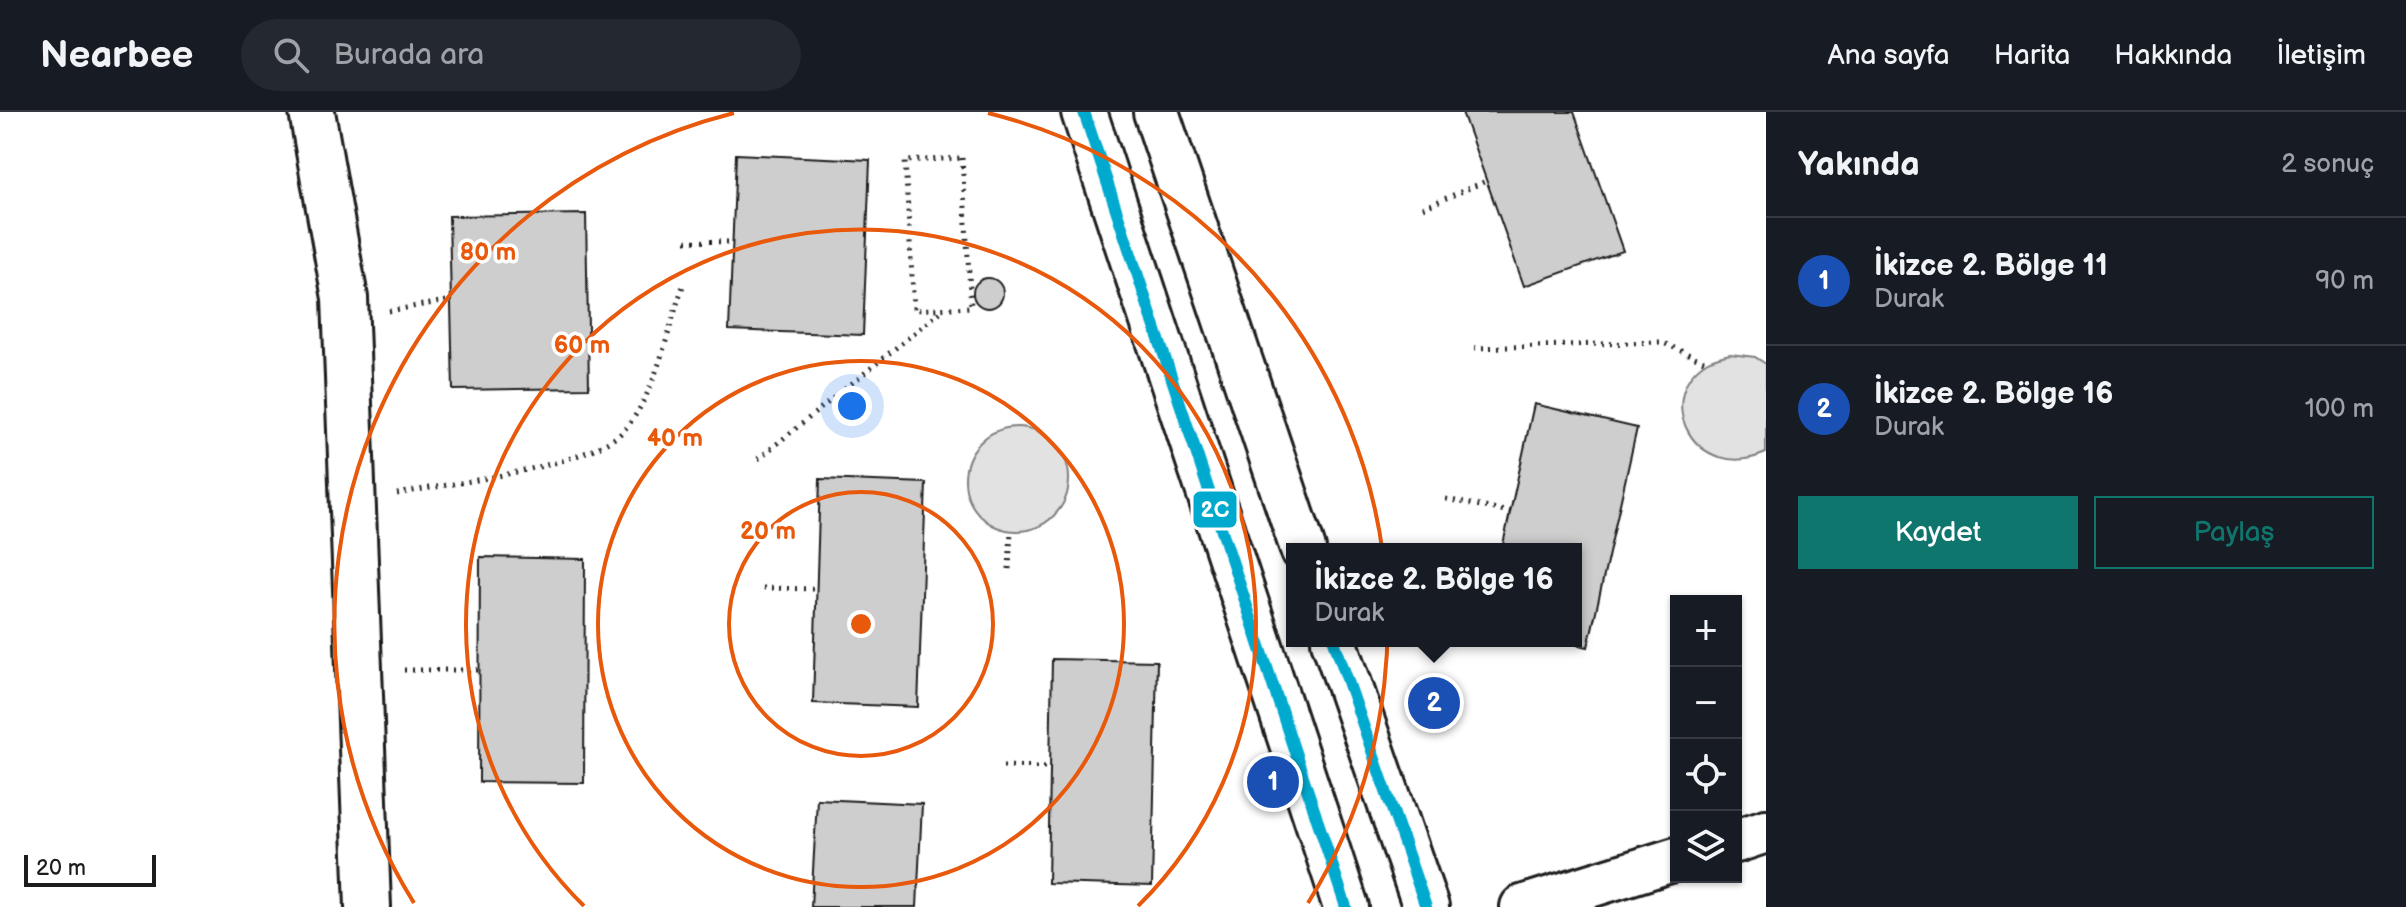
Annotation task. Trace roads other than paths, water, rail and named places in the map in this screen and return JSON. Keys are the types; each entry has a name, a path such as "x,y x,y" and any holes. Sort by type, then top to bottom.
{"main road":[{"path":"312,112 346,318 368,907"},
{"path":"1084,112 1346,907"},
{"path":"1156,112 1301,543"},
{"path":"1336,647 1426,907"}],"street":[{"path":"1742,839 1766,831"},
{"path":"1522,907 1670,861"}],"place":[{"name":"İkizce 2. Bölge 16","path":"1434,703"},
{"name":"İkizce 2. Bölge 11","path":"1273,782"}]}
